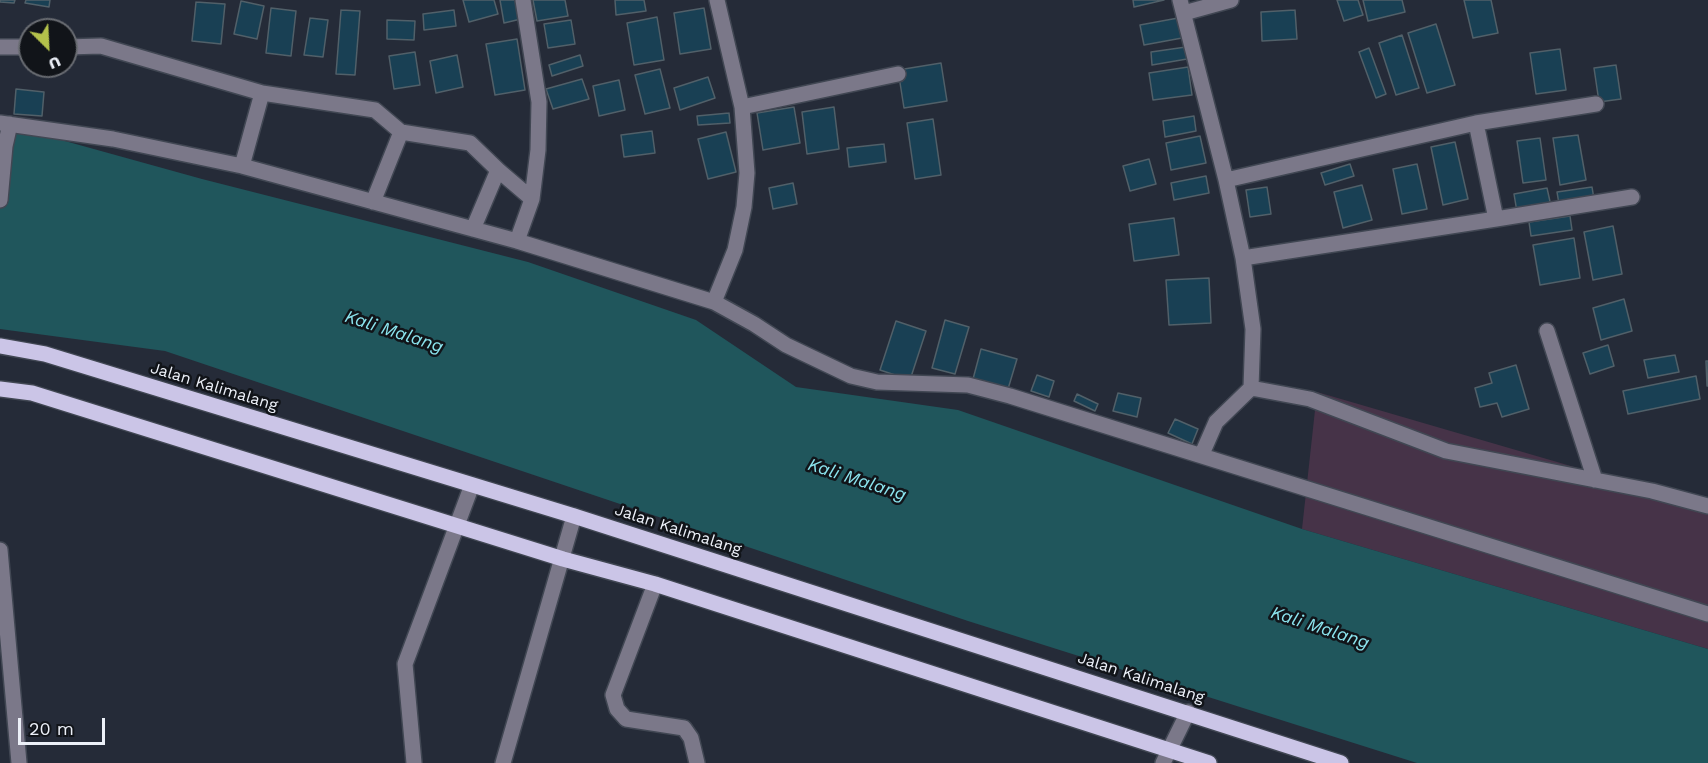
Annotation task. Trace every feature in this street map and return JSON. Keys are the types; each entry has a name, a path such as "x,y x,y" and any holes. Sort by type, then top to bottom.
{"main road":[{"name":"Jalan Kalimalang","path":"0,346 45,354 574,516 1341,763"},
{"path":"0,389 32,393 458,524 563,559 655,584 1167,757 1209,763"}],"street":[{"path":"517,241 532,199 538,150 539,102 523,0"},
{"path":"714,302 735,250 744,207 747,173 742,106 717,0"},
{"path":"1202,454 1216,422 1251,388 1253,329 1243,258 1226,180 1182,6 1231,0"},
{"path":"78,47 101,46 262,93 375,110 401,132 470,143 532,199"},
{"path":"0,48 18,47"},
{"path":"742,106 898,74"},
{"path":"242,166 262,93"},
{"path":"1226,180 1476,123 1596,104"},
{"path":"1476,123 1496,219"},
{"path":"0,200 5,124 113,139 242,166 517,241 714,302 786,345 851,376 877,382 968,385 1202,454 1708,614"},
{"path":"373,202 401,132"},
{"path":"473,229 498,170"},
{"path":"1243,258 1632,197"},
{"path":"1547,331 1595,480"},
{"path":"1251,388 1310,399 1446,452 1595,480 1708,506"},
{"path":"414,763 405,664 472,485"},
{"path":"503,763 574,516"},
{"path":"0,550 19,763"},
{"path":"655,584 613,695 617,709 626,718 684,728 692,738 697,763"},
{"path":"1167,757 1188,712"}],"shaded area":[{"path":"1317,392 1708,506 1708,649 1302,529"}],"water":[{"name":"Kali Malang","path":"0,123 202,179 528,262 696,320 796,387 958,410 1302,529 1708,649 1708,763 1417,763 968,621 165,351 0,329"}],"building":[{"path":"0,0 15,0 14,3 0,2"},
{"path":"26,0 50,0 49,7 25,3"},
{"path":"463,0 494,0 498,14 469,22"},
{"path":"500,0 517,0 521,19 504,23"},
{"path":"533,0 565,0 568,16 537,21"},
{"path":"615,0 644,0 646,11 616,15"},
{"path":"1133,0 1164,0 1134,7"},
{"path":"1337,0 1358,0 1363,15 1344,21"},
{"path":"1363,0 1402,0 1405,12 1368,21"},
{"path":"1464,0 1491,0 1498,33 1473,38"},
{"path":"241,1 264,6 257,39 234,34"},
{"path":"196,2 225,4 221,44 192,41"},
{"path":"271,8 296,11 291,56 266,53"},
{"path":"704,8 711,49 680,54 674,13"},
{"path":"341,10 360,11 355,75 336,74"},
{"path":"454,10 456,26 424,30 423,14"},
{"path":"1295,10 1297,39 1262,41 1261,12"},
{"path":"657,17 664,60 634,65 627,23"},
{"path":"310,18 328,20 323,57 304,55"},
{"path":"1178,18 1182,38 1144,45 1140,25"},
{"path":"387,20 415,21 414,40 387,39"},
{"path":"571,20 575,44 548,48 544,24"},
{"path":"1436,24 1455,85 1427,93 1408,33"},
{"path":"1402,35 1419,88 1396,95 1379,43"},
{"path":"517,39 525,90 495,95 486,44"},
{"path":"1186,47 1187,59 1152,65 1151,52"},
{"path":"1369,48 1386,94 1376,98 1359,52"},
{"path":"1560,49 1566,90 1536,94 1530,53"},
{"path":"415,52 420,85 394,89 389,56"},
{"path":"457,55 463,87 436,93 430,61"},
{"path":"580,55 583,66 552,76 549,65"},
{"path":"941,63 947,101 904,108 898,70"},
{"path":"1616,65 1621,99 1599,102 1594,68"},
{"path":"1188,67 1192,95 1153,100 1149,73"},
{"path":"660,69 670,108 645,114 635,75"},
{"path":"708,77 715,98 680,110 674,88"},
{"path":"582,79 589,99 553,109 546,89"},
{"path":"619,80 625,110 599,116 593,86"},
{"path":"16,89 44,92 42,116 14,114"},
{"path":"794,107 800,143 763,150 757,113"},
{"path":"834,107 839,149 807,154 802,112"},
{"path":"729,113 730,123 698,125 697,116"},
{"path":"1194,116 1196,131 1165,137 1163,121"},
{"path":"933,119 941,175 915,179 907,123"},
{"path":"652,131 655,153 624,157 621,135"},
{"path":"726,132 736,172 708,179 698,139"},
{"path":"1578,135 1586,180 1560,185 1553,138"},
{"path":"1200,136 1206,163 1171,170 1166,143"},
{"path":"1540,138 1546,180 1523,183 1517,141"},
{"path":"1455,142 1468,199 1443,205 1431,147"},
{"path":"884,144 886,162 849,167 847,148"},
{"path":"1149,159 1156,184 1130,191 1123,166"},
{"path":"1350,164 1354,176 1325,185 1321,173"},
{"path":"1417,164 1427,209 1402,214 1393,169"},
{"path":"1206,176 1209,193 1174,200 1171,183"},
{"path":"793,183 797,204 773,209 769,188"},
{"path":"1362,185 1372,220 1343,228 1334,192"},
{"path":"1267,187 1271,214 1250,217 1246,190"},
{"path":"1592,187 1594,199 1559,204 1557,192"},
{"path":"1547,188 1551,206 1517,212 1514,194"},
{"path":"1570,216 1572,230 1531,236 1529,222"},
{"path":"1174,218 1179,255 1134,261 1129,224"},
{"path":"1613,226 1622,274 1593,280 1584,232"},
{"path":"1574,238 1580,278 1540,285 1533,245"},
{"path":"1209,278 1211,323 1169,325 1166,280"},
{"path":"1624,299 1632,331 1601,340 1593,308"},
{"path":"945,320 969,327 955,374 932,368"},
{"path":"896,321 926,331 910,380 880,370"},
{"path":"1608,345 1614,366 1590,374 1583,353"},
{"path":"981,349 1017,359 1008,389 973,379"},
{"path":"1675,355 1679,372 1648,378 1644,360"},
{"path":"1706,361 1708,361 1708,386 1707,386"},
{"path":"1516,365 1529,409 1502,417 1497,403 1480,407 1475,388 1492,383 1489,373"},
{"path":"1037,375 1054,381 1049,397 1031,391"},
{"path":"1696,376 1700,399 1628,414 1623,391"},
{"path":"1118,393 1141,398 1137,417 1113,411"},
{"path":"1077,394 1098,404 1095,411 1074,401"},
{"path":"1175,419 1198,429 1192,444 1168,433"}]}
